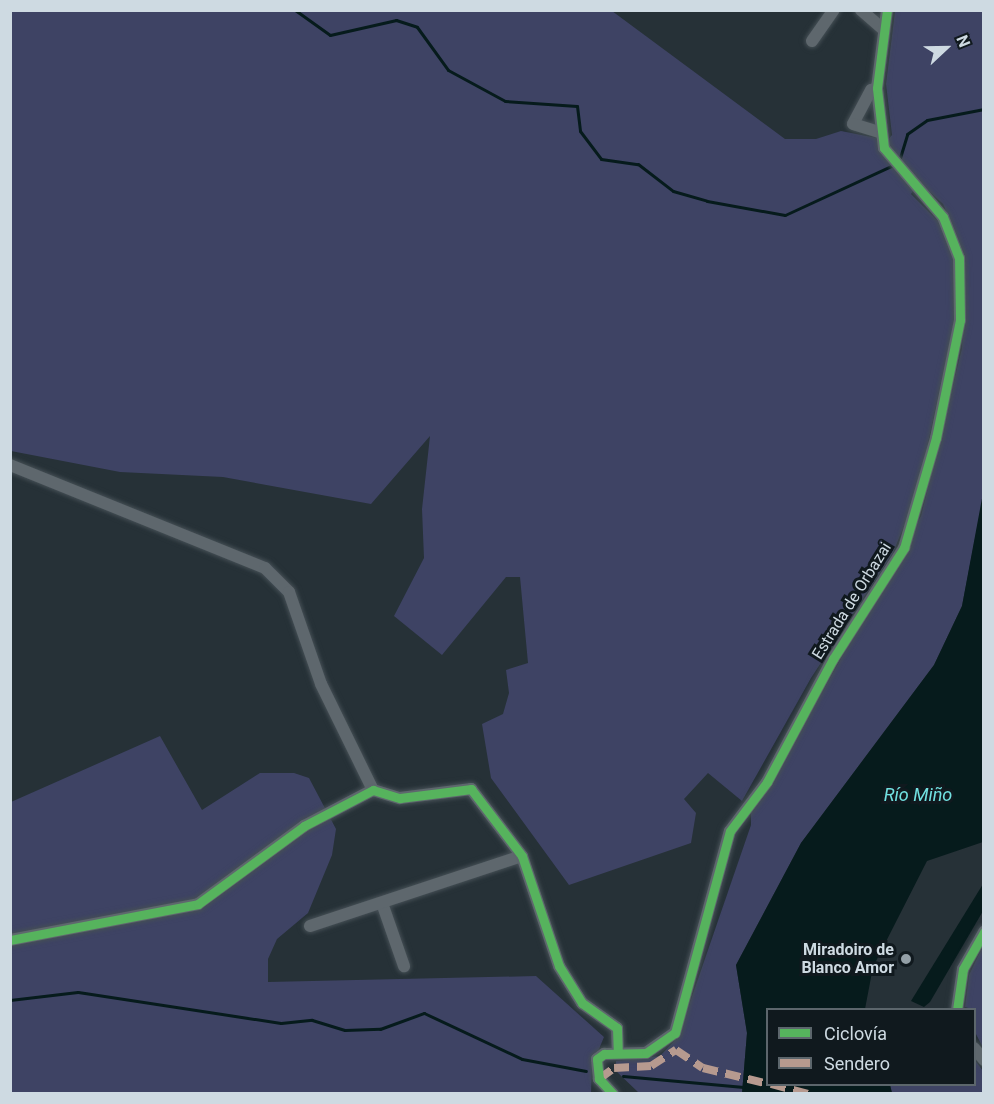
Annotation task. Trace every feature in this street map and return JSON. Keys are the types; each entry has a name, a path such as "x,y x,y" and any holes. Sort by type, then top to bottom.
{"street":[{"path":"812,41 834,10"},
{"path":"861,10 884,30"},
{"name":"Estrada de Orbazai","path":"618,1053 646,1053 675,1034 730,831 767,782 828,668 904,548 936,438 960,320 953,235 915,190 884,148 880,132 878,88 887,10"},
{"path":"878,88 872,90 853,124 880,132"},
{"path":"10,465 265,568 290,592 321,684 373,790"},
{"path":"10,940 198,904 304,826 373,790 400,798 471,789 522,856 560,966 582,1003 617,1028 618,1053 597,1059 599,1077 613,1094"},
{"path":"310,926 522,856"},
{"path":"382,903 404,966"},
{"path":"957,1008 961,976 984,932"}],"shaded area":[{"path":"10,11 612,11 785,139 816,139 841,131 877,138 880,150 892,135 886,84 895,11 983,11 984,492 962,606 934,665 801,843 736,965 747,1033 742,1093 639,1093 616,1071 616,1061 660,1056 678,1037 751,825 751,809 762,799 921,516 962,348 965,256 943,204 919,182 911,194 942,225 953,246 954,322 917,494 893,553 811,678 742,801 708,773 684,799 696,813 691,843 569,885 491,778 482,724 503,714 509,693 506,670 528,663 520,577 506,577 442,655 394,616 424,558 422,509 430,436 371,504 223,477 120,472 11,451"},
{"path":"160,736 202,810 260,773 294,773 309,778 336,829 332,855 308,913 277,939 268,959 268,982 536,976 604,1037 592,1066 591,1093 11,1094 11,802"},
{"path":"983,946 983,1048 976,1034 976,1008 965,1007 969,975"},
{"path":"976,1061 983,1071 983,1093 892,1093 890,1086 976,1086"}],"water":[{"name":"Río Miño","path":"983,493 983,842 927,861 873,967 865,1008 766,1008 766,1086 890,1086 892,1093 742,1093 747,1033 736,965 801,843 934,665 962,606"},
{"path":"983,884 983,911 930,1002 924,1007 911,1001"}],"waterway":[{"path":"295,10 330,35 396,20 417,27 448,70 505,101 577,106 580,131 601,159 638,164 673,191 707,201 785,215 893,165"},
{"path":"899,161 907,134 927,120 984,109"},
{"path":"10,1000 78,992 281,1023 312,1020 345,1030 380,1029 424,1013 522,1059 586,1071"},
{"path":"623,1076 744,1087"}],"marked path":[{"path":"599,1079 614,1068 651,1066 676,1050 703,1068 766,1084"},
{"path":"778,1086 808,1094"}],"cycle path":[{"path":"613,1094 599,1079 597,1059 604,1054 646,1053 675,1033 730,831 767,782 833,659 904,548 936,438 960,320 959,258 943,217 884,148 877,88 887,10"},
{"path":"10,940 198,904 304,826 373,790 400,798 471,789 522,856 559,966 582,1003 617,1028 618,1053"},
{"path":"957,1008 963,969 984,932"}],"place":[{"name":"Miradoiro de Blanco Amor","path":"906,959"}]}
